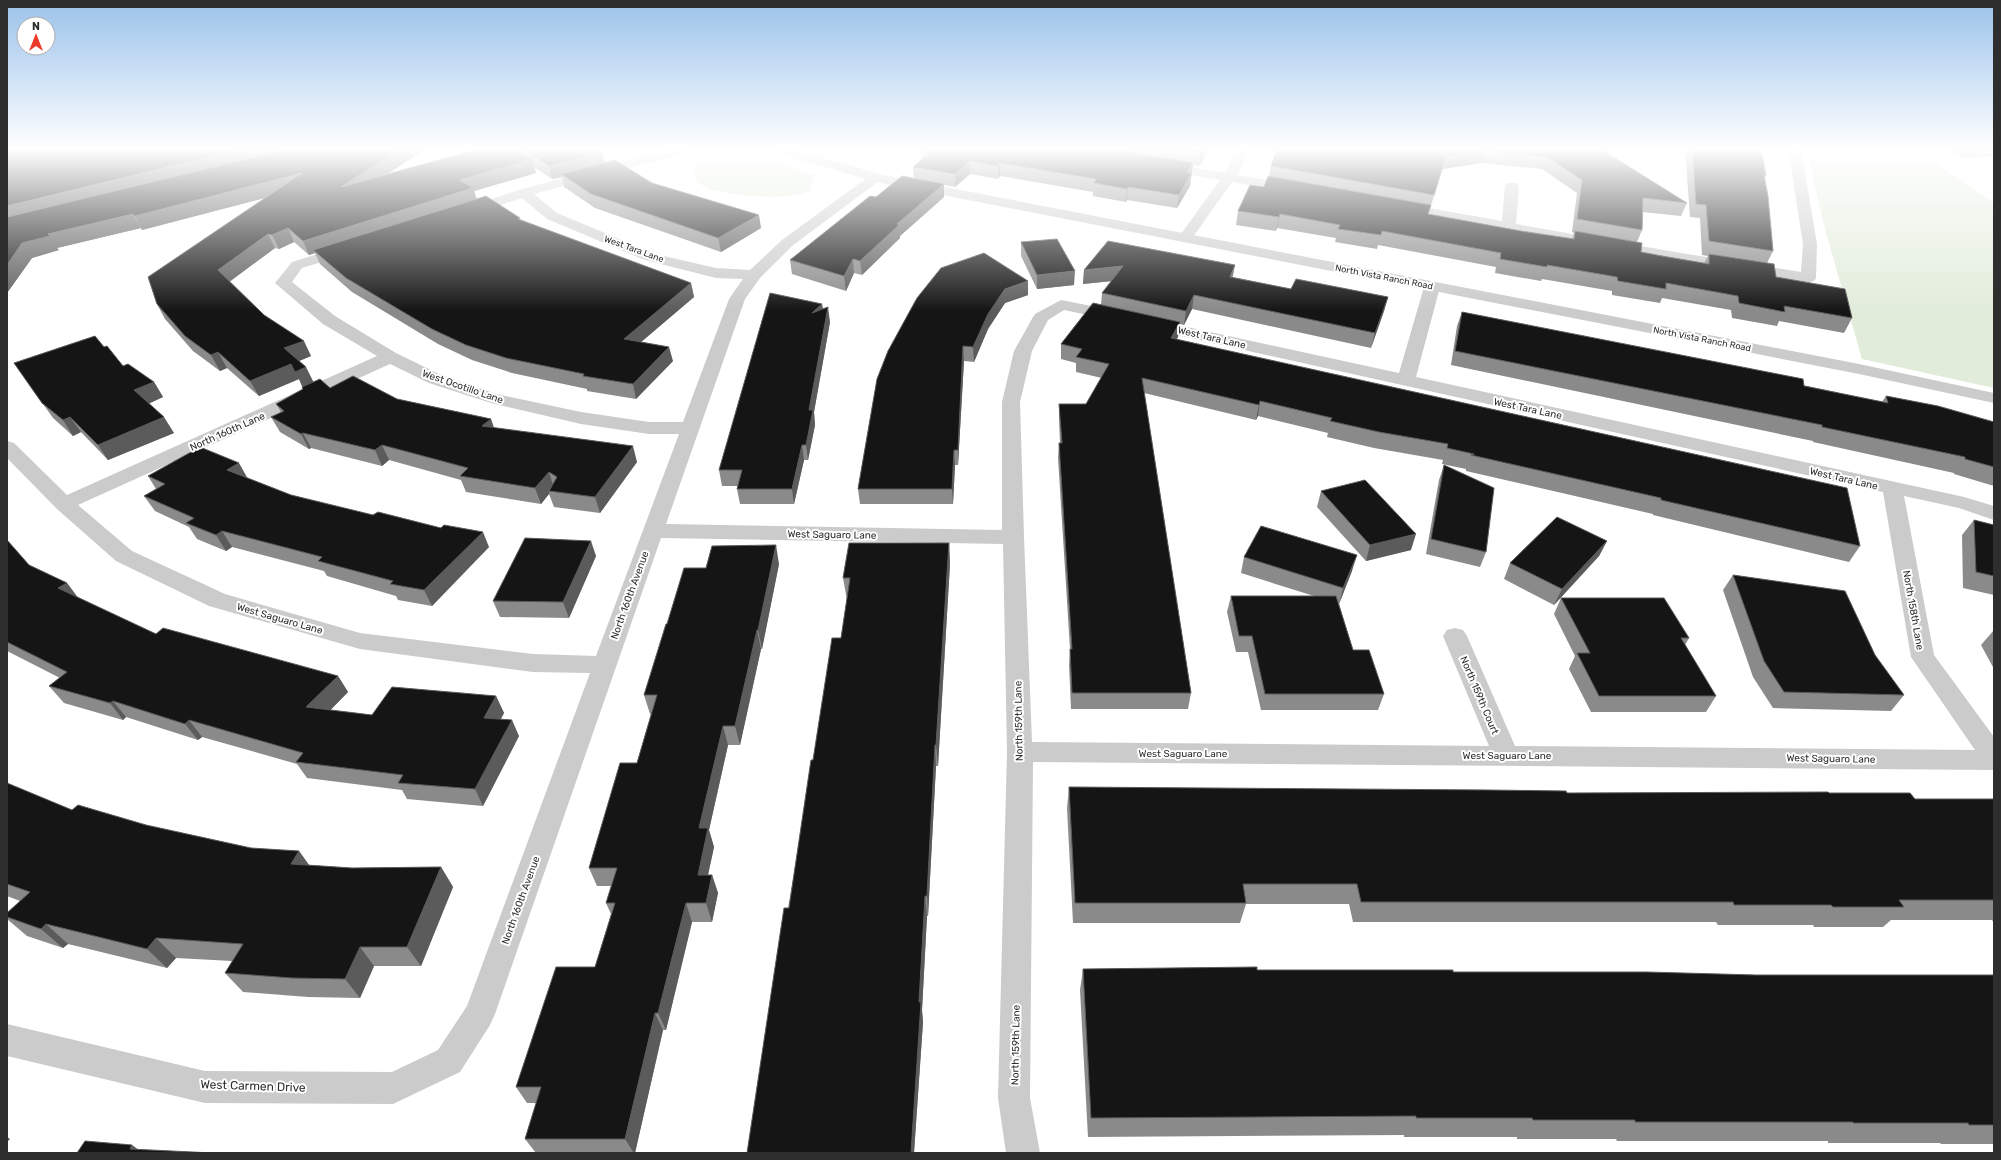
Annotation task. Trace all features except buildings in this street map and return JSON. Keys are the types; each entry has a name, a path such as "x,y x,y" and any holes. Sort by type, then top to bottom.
{"street":[{"path":"456,215 498,202"},
{"name":"West Tara Lane","path":"534,202 552,216 650,257 716,273 754,274"},
{"name":"North 160th Avenue","path":"449,1061 479,1014 652,531 737,299 754,274 787,243 843,202"},
{"name":"North Vista Ranch Road","path":"1000,202 1859,369 1994,398"},
{"path":"1185,238 1210,202"},
{"path":"1509,226 1511,202"},
{"path":"1384,204 1681,258 1808,278 1810,244 1803,202"},
{"name":"West Ocotillo Lane","path":"357,246 296,265 283,283 329,320 390,357 435,379 491,398 596,420 649,428 690,428"},
{"path":"1406,381 1432,287"},
{"name":"West Tara Lane","path":"1061,305 1893,489 1964,503 1994,513"},
{"name":"North 159th Lane","path":"1023,1153 1014,1098 1020,752 1013,537 1011,402 1023,351 1041,317 1061,305"},
{"name":"North 160th Lane","path":"64,504 390,357"},
{"name":"West Saguaro Lane","path":"7,446 64,504 124,556 217,600 360,642 533,663 604,665"},
{"name":"North 158th Lane","path":"1893,489 1923,657 1994,758"},
{"name":"West Saguaro Lane","path":"652,531 1013,537"},
{"name":"North 159th Court","path":"1455,636 1506,755"},
{"name":"West Saguaro Lane","path":"1020,752 1994,758"},
{"name":"West Carmen Drive","path":"7,1040 205,1087 393,1088 449,1061"}],"green space":[{"path":"1819,202 1994,203 1994,388 1862,359"}]}
